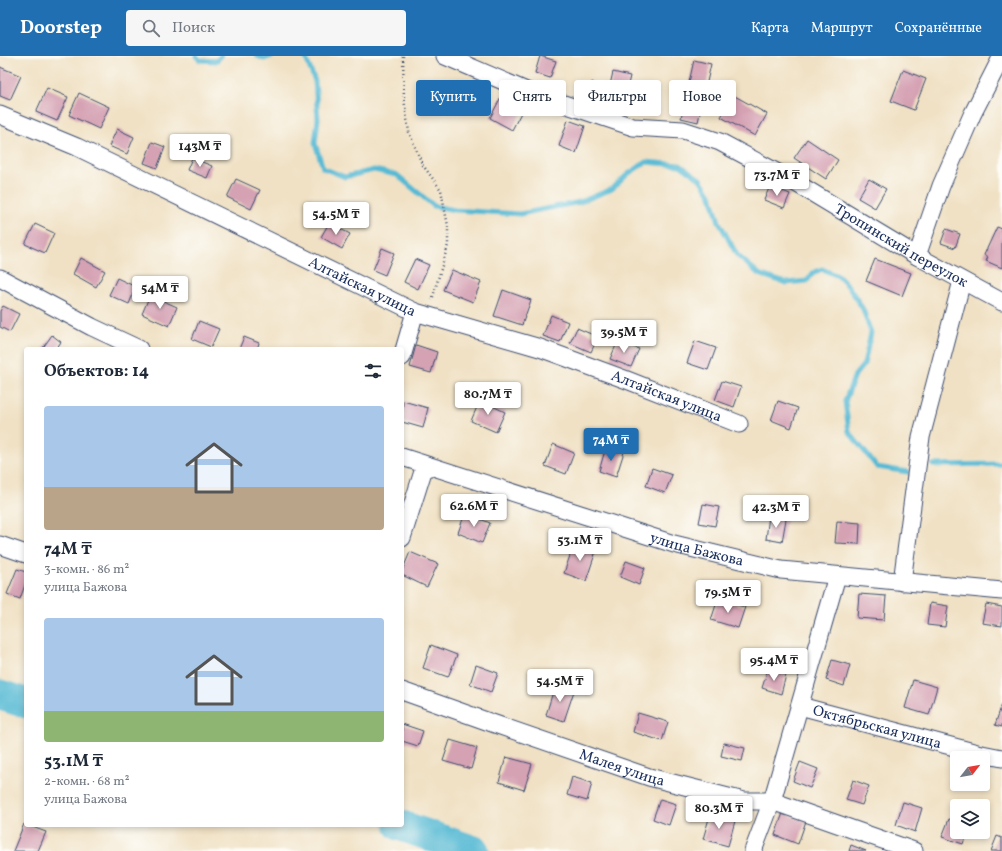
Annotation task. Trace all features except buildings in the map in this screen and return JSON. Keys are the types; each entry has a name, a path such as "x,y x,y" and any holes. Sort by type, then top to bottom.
{"street":[{"name":"Тропинский переулок","path":"444,56 531,93 633,126 683,130 720,142 791,180 917,256 1002,302"},
{"path":"917,256 941,186 972,114 1002,56"},
{"path":"980,100 1002,86"},
{"name":"Алтайская улица","path":"0,115 84,151 421,314 540,348 739,424"},
{"path":"0,278 92,327 134,347"},
{"path":"902,582 921,437 962,281"},
{"path":"404,352 421,314"},
{"name":"улица Бажова","path":"404,458 674,544 781,570 1002,591"},
{"path":"404,532 426,465"},
{"path":"0,545 24,553"},
{"path":"753,851 772,802 837,576"},
{"name":"Малея улица","path":"404,692 649,777 744,802 772,802 914,851"},
{"name":"Октябрьская улица","path":"800,706 969,751 1002,758"}],"path":[{"path":"403,56 404,99 410,132 422,164 441,190 448,226 448,246 421,314"}],"waterway":[{"path":"196,56 200,60 216,61 221,56"},
{"path":"257,56 264,59 272,56"},
{"path":"305,56 315,81 318,119 315,143 323,168 345,177 374,170 397,175 434,206 455,210 520,214 580,202 612,189 628,174 646,162 680,165 700,179 711,196 719,222 737,255 759,274 786,283 807,281 813,273 822,269 838,276 849,287 863,309 871,333 864,364 855,375 845,401 849,432 877,467 908,472"},
{"path":"933,465 1002,464"},
{"path":"0,695 24,702"},
{"path":"404,827 474,851"}]}
